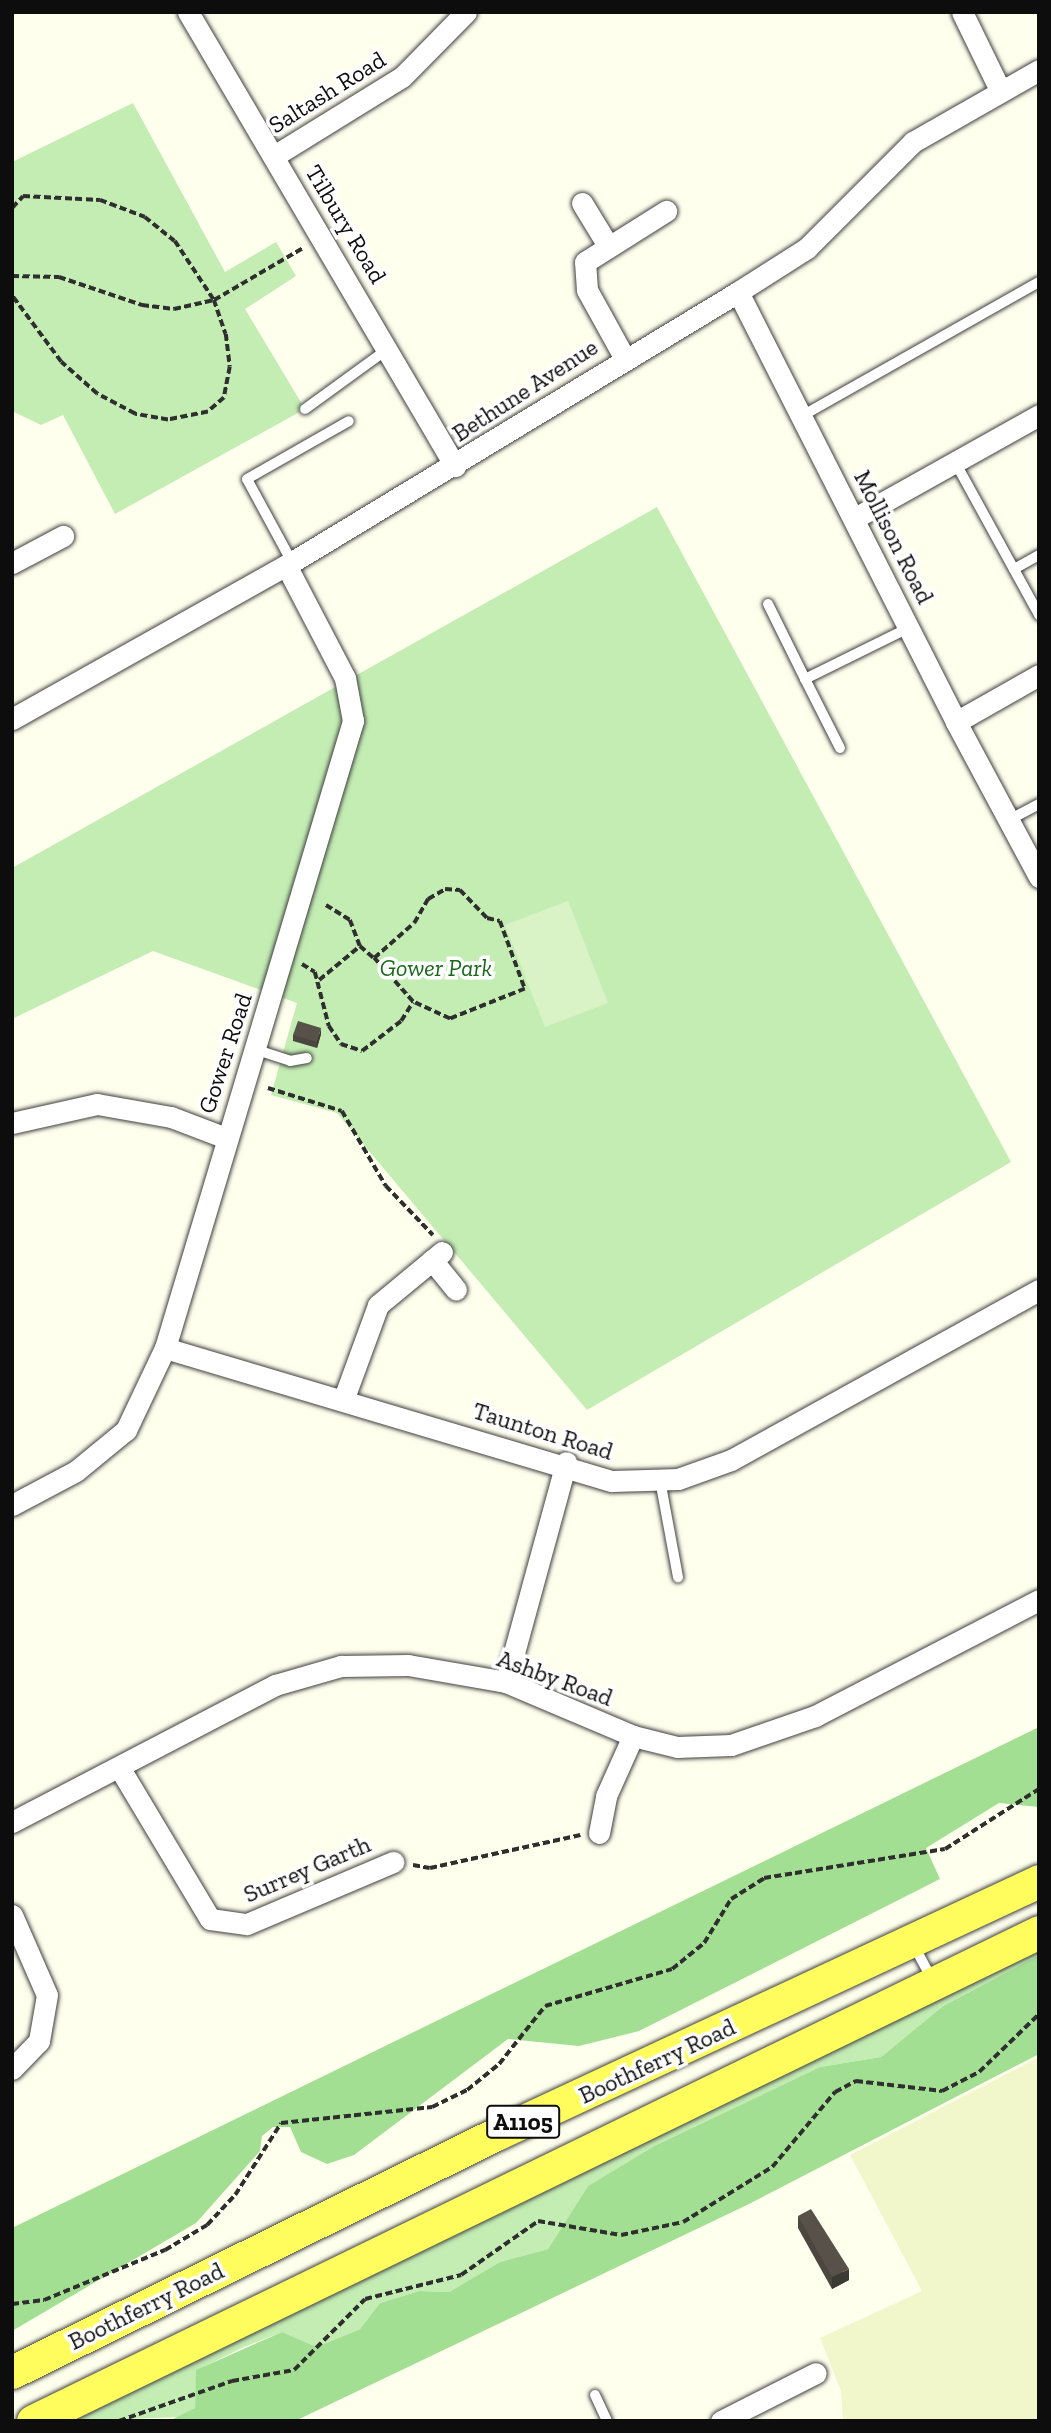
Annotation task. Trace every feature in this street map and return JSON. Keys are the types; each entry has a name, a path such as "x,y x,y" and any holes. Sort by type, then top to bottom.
{"main road":[{"name":"Boothferry Road","path":"12,2372 496,2134 913,1944 1039,1881"},
{"name":"Boothferry Road","path":"33,2421 518,2181 1039,1932"},
{"path":"496,2134 518,2181"},
{"path":"76,2340 100,2388"}],"street":[{"name":"Tilbury Road","path":"188,12 389,348 455,466"},
{"name":"Saltash Road","path":"274,156 401,77 466,12"},
{"path":"962,12 999,88"},
{"name":"Bethune Avenue","path":"12,719 289,564 455,466 624,357 738,292 807,248 913,142 999,88 1039,70"},
{"path":"582,203 607,244"},
{"path":"624,357 587,290 585,262 607,244 666,211"},
{"name":"Mollison Road","path":"738,292 855,518 956,722 1039,877"},
{"path":"855,518 1039,415"},
{"path":"12,563 63,536"},
{"name":"Gower Road","path":"12,1505 76,1471 126,1430 165,1348 353,721 345,678 289,564"},
{"path":"956,722 1039,675"},
{"path":"12,1123 97,1104 170,1118 226,1138"},
{"path":"344,1398 378,1306 437,1256 456,1290"},
{"name":"Taunton Road","path":"165,1348 566,1462 612,1481 660,1480 731,1460 1039,1290"},
{"path":"506,1682 566,1462"},
{"name":"Ashby Road","path":"12,1822 275,1685 341,1666 408,1665 506,1682 632,1736 677,1747 731,1745 815,1716 1039,1600"},
{"path":"599,1833 606,1796 632,1736"},
{"name":"Surrey Garth","path":"119,1767 210,1919 247,1924 393,1862"},
{"path":"12,1915 47,1994 39,2041 12,2069"},
{"path":"722,2420 816,2373"}],"lane":[{"path":"802,416 1039,282"},
{"path":"305,409 389,348"},
{"path":"289,564 247,479 349,421"},
{"path":"955,462 1039,615"},
{"path":"1014,569 1039,555"},
{"path":"768,604 840,748"},
{"path":"805,679 910,627"},
{"path":"1009,821 1039,804"},
{"path":"254,1049 290,1060 307,1058"},
{"path":"660,1480 678,1577"},
{"path":"913,1944 934,1983"},
{"path":"595,2395 607,2421"}],"path":[{"path":"12,208 23,196 59,193 145,217 175,241 214,300 230,367 224,398 208,412 168,420 135,414 97,394 25,321 12,296"},
{"path":"12,276 59,276 142,306 174,309 214,300 322,236"},
{"path":"326,905 350,920 360,946 413,1002 450,1019 525,989 499,921 487,918 460,890 445,889 428,898 414,923 374,958"},
{"path":"319,980 360,946"},
{"path":"283,958 302,964 319,980 329,1026 341,1044 362,1051 401,1021 413,1002"},
{"path":"268,1088 342,1111 386,1186 437,1256"},
{"path":"12,2304 44,2300 165,2250 207,2225 235,2195 281,2123 421,2109 467,2090 499,2064 545,2006 672,1969 704,1943 732,1899 764,1878 945,1849 1039,1789"},
{"path":"393,1862 430,1868 599,1833"},
{"path":"120,2421 232,2382 295,2370 365,2299 461,2275 538,2221 621,2235 683,2222 772,2167 835,2092 856,2081 942,2091 979,2072 1039,2014"}],"green space":[{"path":"133,103 225,272 276,242 296,276 245,309 305,409 115,514 63,415 41,425 12,411 12,162"},
{"name":"Gower Park","path":"657,507 1011,1162 587,1410 337,1113 271,1095 297,1003 153,951 12,1019 12,868"},
{"path":"568,901 608,1003 545,1027 505,925"},
{"path":"1039,1727 1039,1807 999,1803 926,1848 940,1879 639,2031 579,2046 508,2039 354,2155 327,2164 301,2152 290,2127 273,2127 262,2136 260,2151 196,2223 12,2331 12,2228"},
{"path":"1039,1945 1039,1955 943,2006 881,2057 820,2067 654,2146 588,2186 548,2249 500,2262 449,2292 419,2291 380,2303 360,2329 317,2347 282,2332 244,2347 197,2370 195,2408 183,2417 72,2421"},
{"path":"1039,1955 1039,2054 749,2204 295,2421 169,2421 195,2408 196,2370 282,2332 317,2347 360,2329 380,2303 419,2291 449,2292 500,2262 548,2249 588,2186 654,2146 820,2067 881,2057 943,2006"},
{"path":"1039,2057 1039,2421 843,2421 841,2391 820,2338 922,2291 850,2155"}],"building":[{"path":"298,1021 321,1028 317,1042 293,1035"},
{"path":"811,2209 849,2269 832,2277 798,2216"}]}
